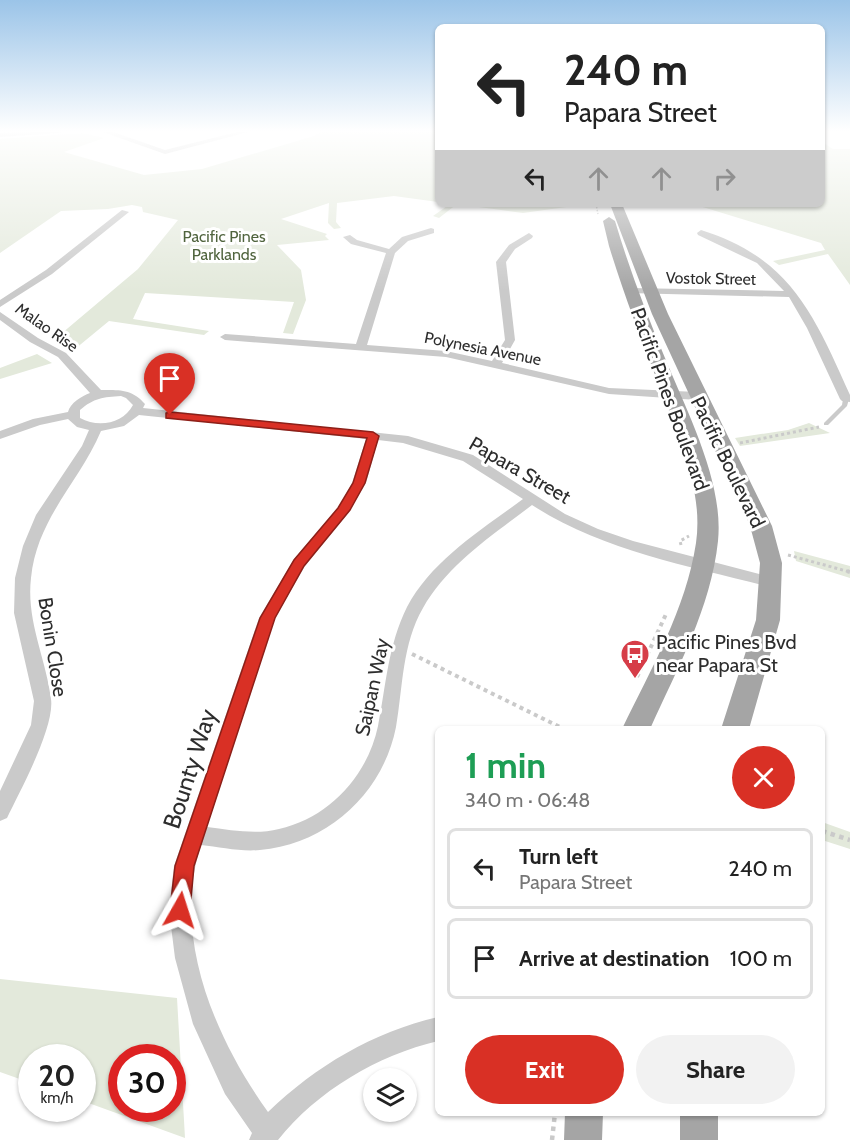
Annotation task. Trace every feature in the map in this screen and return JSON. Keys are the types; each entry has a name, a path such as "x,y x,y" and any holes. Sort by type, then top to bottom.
{"main road":[{"name":"Pacific Pines Boulevard","path":"606,207 617,252 640,291 672,396 703,482 709,519 704,563 689,610 637,726"},
{"name":"Pacific Boulevard","path":"616,207 640,291 721,444 761,526 768,553 770,582 768,620 736,726"},
{"path":"583,1140 585,1116"},
{"path":"699,1116 699,1140"}],"street":[{"path":"0,304 49,273 124,212"},
{"path":"361,346 391,252 405,239 431,231"},
{"path":"701,233 748,254 768,267 791,294 823,349 846,399"},
{"path":"496,364 510,340 501,262 512,247 529,236"},
{"path":"346,237 354,242 391,252"},
{"name":"Vostok Street","path":"640,291 791,294"},
{"name":"Malao Rise","path":"0,315 34,340 62,356 98,394"},
{"name":"Polynesia Avenue","path":"225,337 446,354 496,364 581,386 629,393 697,396"},
{"path":"0,435 37,422 72,415 79,403 98,394 110,392 130,395 139,404 137,411 121,422 96,427 80,424 72,415"},
{"name":"Papara Street","path":"137,411 404,439 468,458 495,473 560,517 593,532 629,545 770,582"},
{"name":"Bonin Close","path":"0,812 40,725 43,701 22,613 23,578 28,556 43,515 88,446 96,427"},
{"name":"Bounty Way","path":"265,1136 234,1086 205,1024 186,958 180,910 184,866 267,618 299,563 344,510 359,483 373,436"},
{"name":"Saipan Way","path":"195,835 259,841 301,833 340,808 366,779 383,744 399,651 414,608 432,582 454,558 532,499"},
{"path":"265,1136 309,1093 361,1058 416,1032 435,1029"}],"lane":[{"path":"826,424 845,405 846,399"}],"path":[{"path":"721,444 737,444 826,424"},
{"path":"681,546 680,541 687,538 690,527"},
{"path":"768,553 795,556 850,572"},
{"path":"632,688 669,605"},
{"path":"399,651 418,655 558,726"},
{"path":"825,832 850,840"},
{"path":"552,1140 555,1116"}],"green space":[{"name":"Pacific Pines Parklands","path":"0,184 435,184 435,202 394,196 337,203 336,222 341,228 334,229 328,223 329,203 281,219 327,234 325,236 329,240 277,245 301,270 306,300 293,334 283,333 294,302 145,293 133,319 209,331 204,335 109,321 75,349 55,339 138,269 178,220 143,212 142,207 132,205 108,209 61,211 0,253"},
{"path":"825,184 850,184 850,285 828,254 779,265 773,261 825,250 821,243 703,207 825,207"},
{"path":"446,207 453,207 439,218 433,216"},
{"path":"479,207 566,207 523,213"},
{"path":"37,354 52,363 0,379 0,368"},
{"path":"809,423 830,433 740,446 735,438 788,430"},
{"path":"794,551 850,566 850,578 796,561"},
{"path":"825,823 850,832 850,849 825,841"},
{"path":"0,979 177,998 180,1044 108,1044 108,1110 96,1106 96,1044 18,1044 18,1078 0,1072"},
{"path":"141,1122 184,1122 185,1138"}],"place":[{"name":"Pacific Pines Bvd near Papara St","path":"635,680"}],"route":[{"path":"170,415 373,436 359,483 344,510 299,563 267,618 184,866 180,910"}]}
